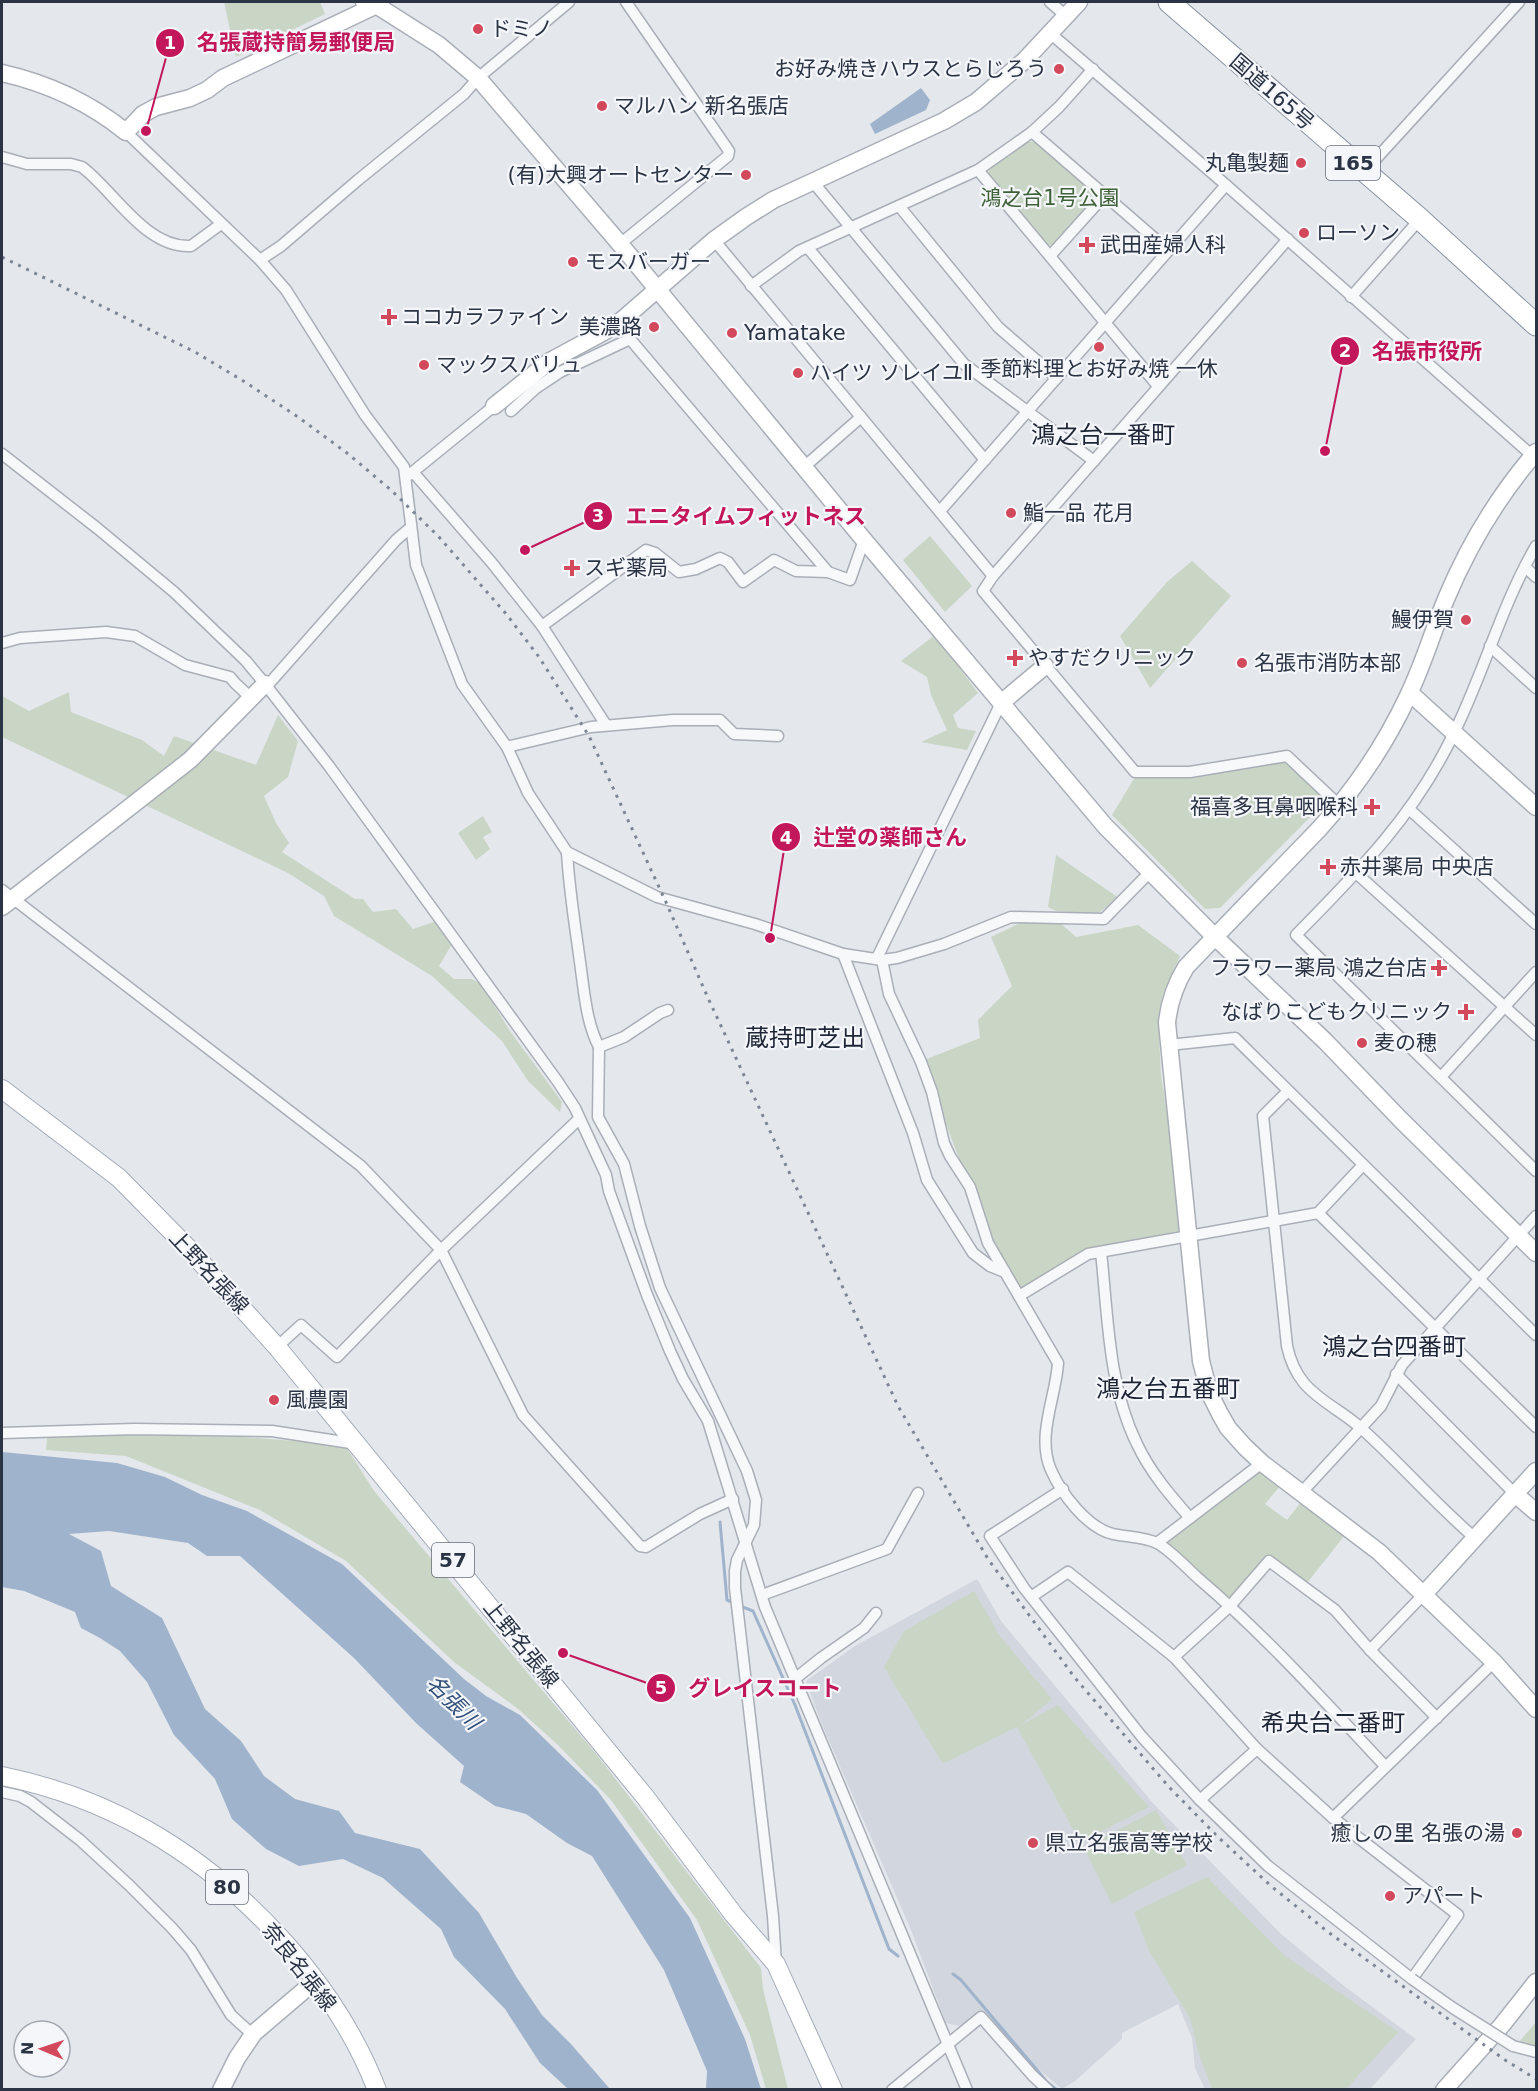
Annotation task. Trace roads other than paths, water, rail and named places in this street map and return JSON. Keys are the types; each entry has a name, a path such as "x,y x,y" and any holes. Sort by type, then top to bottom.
{"highway":[{"name":"国道165号","path":"1169,2 1420,219 1536,325"}],"main road":[{"name":"上野名張線","path":"2,1089 119,1178 188,1248 277,1347 358,1444 646,1798 734,1915 776,1964 833,2090"},
{"name":"奈良名張線","path":"2,1776 56,1791 104,1809 145,1828 199,1863 248,1906 282,1941 315,1981 352,2039 377,2090"}],"street":[{"path":"260,260 281,246 464,94 478,78 569,2"},
{"path":"620,243 728,156 729,151 626,2"},
{"path":"1050,2 1066,15"},
{"path":"409,474 550,361 622,320 714,240 746,217 773,200 961,112 1008,77 1079,2"},
{"path":"1364,172 1519,2"},
{"path":"126,132 143,114 156,107 190,98 207,90 223,78 375,3 439,45 478,78 620,243 864,540 1105,826 1214,936 1325,1041 1401,1120 1536,1253"},
{"path":"1050,33 1535,456 1490,511 1446,600 1410,693 1370,765 1340,806 1185,967 1174,987 1168,1009 1168,1045 1199,1349 1209,1392 1228,1428 1262,1463 1360,1536 1424,1594 1494,1662 1536,1709"},
{"path":"751,286 781,263 808,248 978,170 1032,132 1059,108 1093,69"},
{"path":"2,73 31,80 97,111 126,132 260,260 286,290 365,415 409,474 492,562 542,626 606,725"},
{"path":"1032,132 1168,250"},
{"path":"2,157 27,164 71,164 82,167 150,233 182,246 191,246 221,224"},
{"path":"978,170 1158,386"},
{"path":"813,182 964,363 1094,461"},
{"path":"940,511 1226,185"},
{"path":"1050,256 1105,195"},
{"path":"899,206 998,327 1057,378"},
{"path":"1351,297 1420,219"},
{"path":"714,240 993,576"},
{"path":"1288,240 1158,386 993,576 983,591 1135,772 1190,772 1287,756 1340,806"},
{"path":"808,248 985,460"},
{"path":"511,411 536,388 560,372 630,339 828,572"},
{"path":"804,467 861,417"},
{"path":"2,454 174,592 246,661 329,766 575,1108 606,1175 609,1191 670,1351 683,1379 708,1421 762,1595 967,2090"},
{"path":"409,474 410,528 416,565 462,684 507,747 528,793 567,852 572,909 584,989 594,1037 599,1047 598,1117 624,1164 640,1226 660,1288 753,1485 756,1500 754,1525 737,1560 735,1603 773,1916 776,1964"},
{"path":"410,528 396,540 266,685 190,760 5,899 361,1166 441,1250 523,1415 636,1542 646,1547 700,1514 733,1499"},
{"path":"542,626 646,550 655,553 679,572 696,569 720,558 728,562 743,582 774,560 796,571 828,572 850,580 864,540"},
{"path":"1536,546 1490,646 1454,733 1437,766 1385,841 1296,935 1536,1171"},
{"path":"1525,567 1536,577"},
{"path":"2,643 20,638 106,632 135,636 185,665 230,676 251,698"},
{"path":"1490,646 1536,688"},
{"path":"1045,666 1001,703 879,959 889,994 921,1062 932,1092 944,1143 970,1187 988,1243 1058,1363 1057,1383 1049,1405 1046,1429 1051,1470 1063,1489 1079,1511 1099,1529 1157,1543 1230,1606 1385,1766"},
{"path":"1410,693 1536,807"},
{"path":"507,747 566,732 606,725 673,720 720,720 734,734 778,736"},
{"path":"1409,809 1536,924"},
{"path":"567,852 657,897 755,924 843,954 879,959 897,958 944,944 1011,917 1104,918 1150,872"},
{"path":"1356,873 1536,1035"},
{"path":"843,954 913,1133 927,1180 973,1253 990,1266 1005,1272"},
{"path":"1441,1077 1536,972"},
{"path":"599,1047 624,1037 668,1010"},
{"path":"1168,1045 1235,1038 1536,1335"},
{"path":"1288,1091 1263,1116 1287,1346 1291,1362 1300,1378 1313,1392 1362,1428 1425,1493 1475,1538"},
{"path":"277,1347 302,1326 337,1357 441,1250 579,1119"},
{"path":"1018,1296 1088,1254 1318,1213 1363,1165"},
{"path":"1318,1213 1536,1427"},
{"path":"1302,1492 1381,1406 1402,1365 1536,1216"},
{"path":"1101,1252 1114,1368 1124,1413 1137,1446 1148,1464 1169,1495 1190,1518"},
{"path":"1396,1374 1515,1494 1536,1512"},
{"path":"2,1433 134,1429 272,1431 358,1444"},
{"path":"1157,1543 1262,1463"},
{"path":"1370,1650 1536,1471"},
{"path":"1063,1489 990,1536 1031,1597 1142,1737 1200,1800 1268,1866 1412,1979 1453,2008 1513,2046 1536,2052"},
{"path":"762,1595 887,1549 918,1493"},
{"path":"1174,1657 1230,1606 1269,1561 1335,1610 1370,1650 1437,1718"},
{"path":"1031,1597 1068,1572 1174,1657 1257,1749 1333,1818 1458,1915 1412,1979"},
{"path":"796,1678 864,1628 876,1613"},
{"path":"1333,1818 1494,1662"},
{"path":"1200,1800 1257,1749"},
{"path":"2,1792 20,1796 31,1802 80,1840 129,1885 191,1950 231,2015 253,2034"},
{"path":"221,2090 237,2058 253,2034 315,1981"},
{"path":"1444,2090 1502,2025 1536,1982"},
{"path":"892,2090 981,2017 1048,2090"}],"water":[{"path":"921,88 930,100 926,110 875,134 870,124"},
{"name":"名張川","path":"2,1452 117,1463 165,1477 202,1495 247,1511 342,1564 464,1679 486,1696 520,1715 597,1790 690,1918 745,2039 761,2089 706,2089 707,2071 664,1970 592,1856 567,1843 526,1814 495,1806 460,1782 464,1766 416,1723 354,1658 240,1556 207,1556 188,1543 109,1531 69,1534 101,1551 111,1586 162,1618 205,1709 241,1741 264,1776 295,1799 339,1811 355,1833 420,1849 479,1913 517,1978 542,2015 610,2089 568,2089 540,2063 505,2009 454,1957 441,1929 383,1878 343,1859 299,1866 266,1849 232,1819 215,1779 174,1735 147,1682 120,1651 81,1628 75,1612 24,1591 2,1587"}],"waterway":[{"path":"720,1522 727,1600 734,1603"},
{"path":"740,1606 753,1611 795,1705 889,1949 898,1956"},
{"path":"953,1974 961,1980 1048,2083 1057,2090"}],"railway":[{"path":"2,257 195,352 298,417 347,453 391,490 439,537 507,615 539,657 589,736 898,1406 988,1559 1075,1678 1169,1787 1218,1837 1271,1886 1328,1932 1505,2060 1536,2079"}],"place":[{"name":"ドミノ","path":"478,29"},
{"name":"お好み焼きハウスとらじろう","path":"1059,69"},
{"name":"マルハン 新名張店","path":"602,106"},
{"name":"名張蔵持簡易郵便局","path":"146,131"},
{"name":"丸亀製麺","path":"1301,163"},
{"name":"(有)大興オートセンター","path":"746,175"},
{"name":"ローソン","path":"1304,233"},
{"name":"武田産婦人科","path":"1087,245"},
{"name":"モスバーガー","path":"573,262"},
{"name":"ココカラファイン","path":"389,317"},
{"name":"美濃路","path":"654,327"},
{"name":"Yamatake","path":"732,333"},
{"name":"季節料理とお好み焼 一休","path":"1099,347"},
{"name":"マックスバリュ","path":"424,365"},
{"name":"ハイツ ソレイユⅡ","path":"798,373"},
{"name":"名張市役所","path":"1325,451"},
{"name":"鮨一品 花月","path":"1011,513"},
{"name":"エニタイムフィットネス","path":"525,550"},
{"name":"スギ薬局","path":"572,568"},
{"name":"鰻伊賀","path":"1466,620"},
{"name":"やすだクリニック","path":"1015,658"},
{"name":"名張市消防本部","path":"1242,663"},
{"name":"福喜多耳鼻咽喉科","path":"1372,807"},
{"name":"赤井薬局 中央店","path":"1328,867"},
{"name":"辻堂の薬師さん","path":"770,938"},
{"name":"フラワー薬局 鴻之台店","path":"1439,968"},
{"name":"なばりこどもクリニック","path":"1466,1012"},
{"name":"麦の穂","path":"1362,1043"},
{"name":"風農園","path":"274,1400"},
{"name":"グレイスコート","path":"563,1653"},
{"name":"癒しの里 名張の湯","path":"1517,1833"},
{"name":"県立名張高等学校","path":"1033,1843"},
{"name":"アパート","path":"1390,1896"}],"district":[{"name":"鴻之台一番町","path":"1103,435"},
{"name":"蔵持町芝出","path":"805,1038"},
{"name":"鴻之台四番町","path":"1394,1347"},
{"name":"鴻之台五番町","path":"1168,1389"},
{"name":"希央台二番町","path":"1333,1723"}],"park label":[{"name":"鴻之台1号公園","path":"1050,198"}]}
